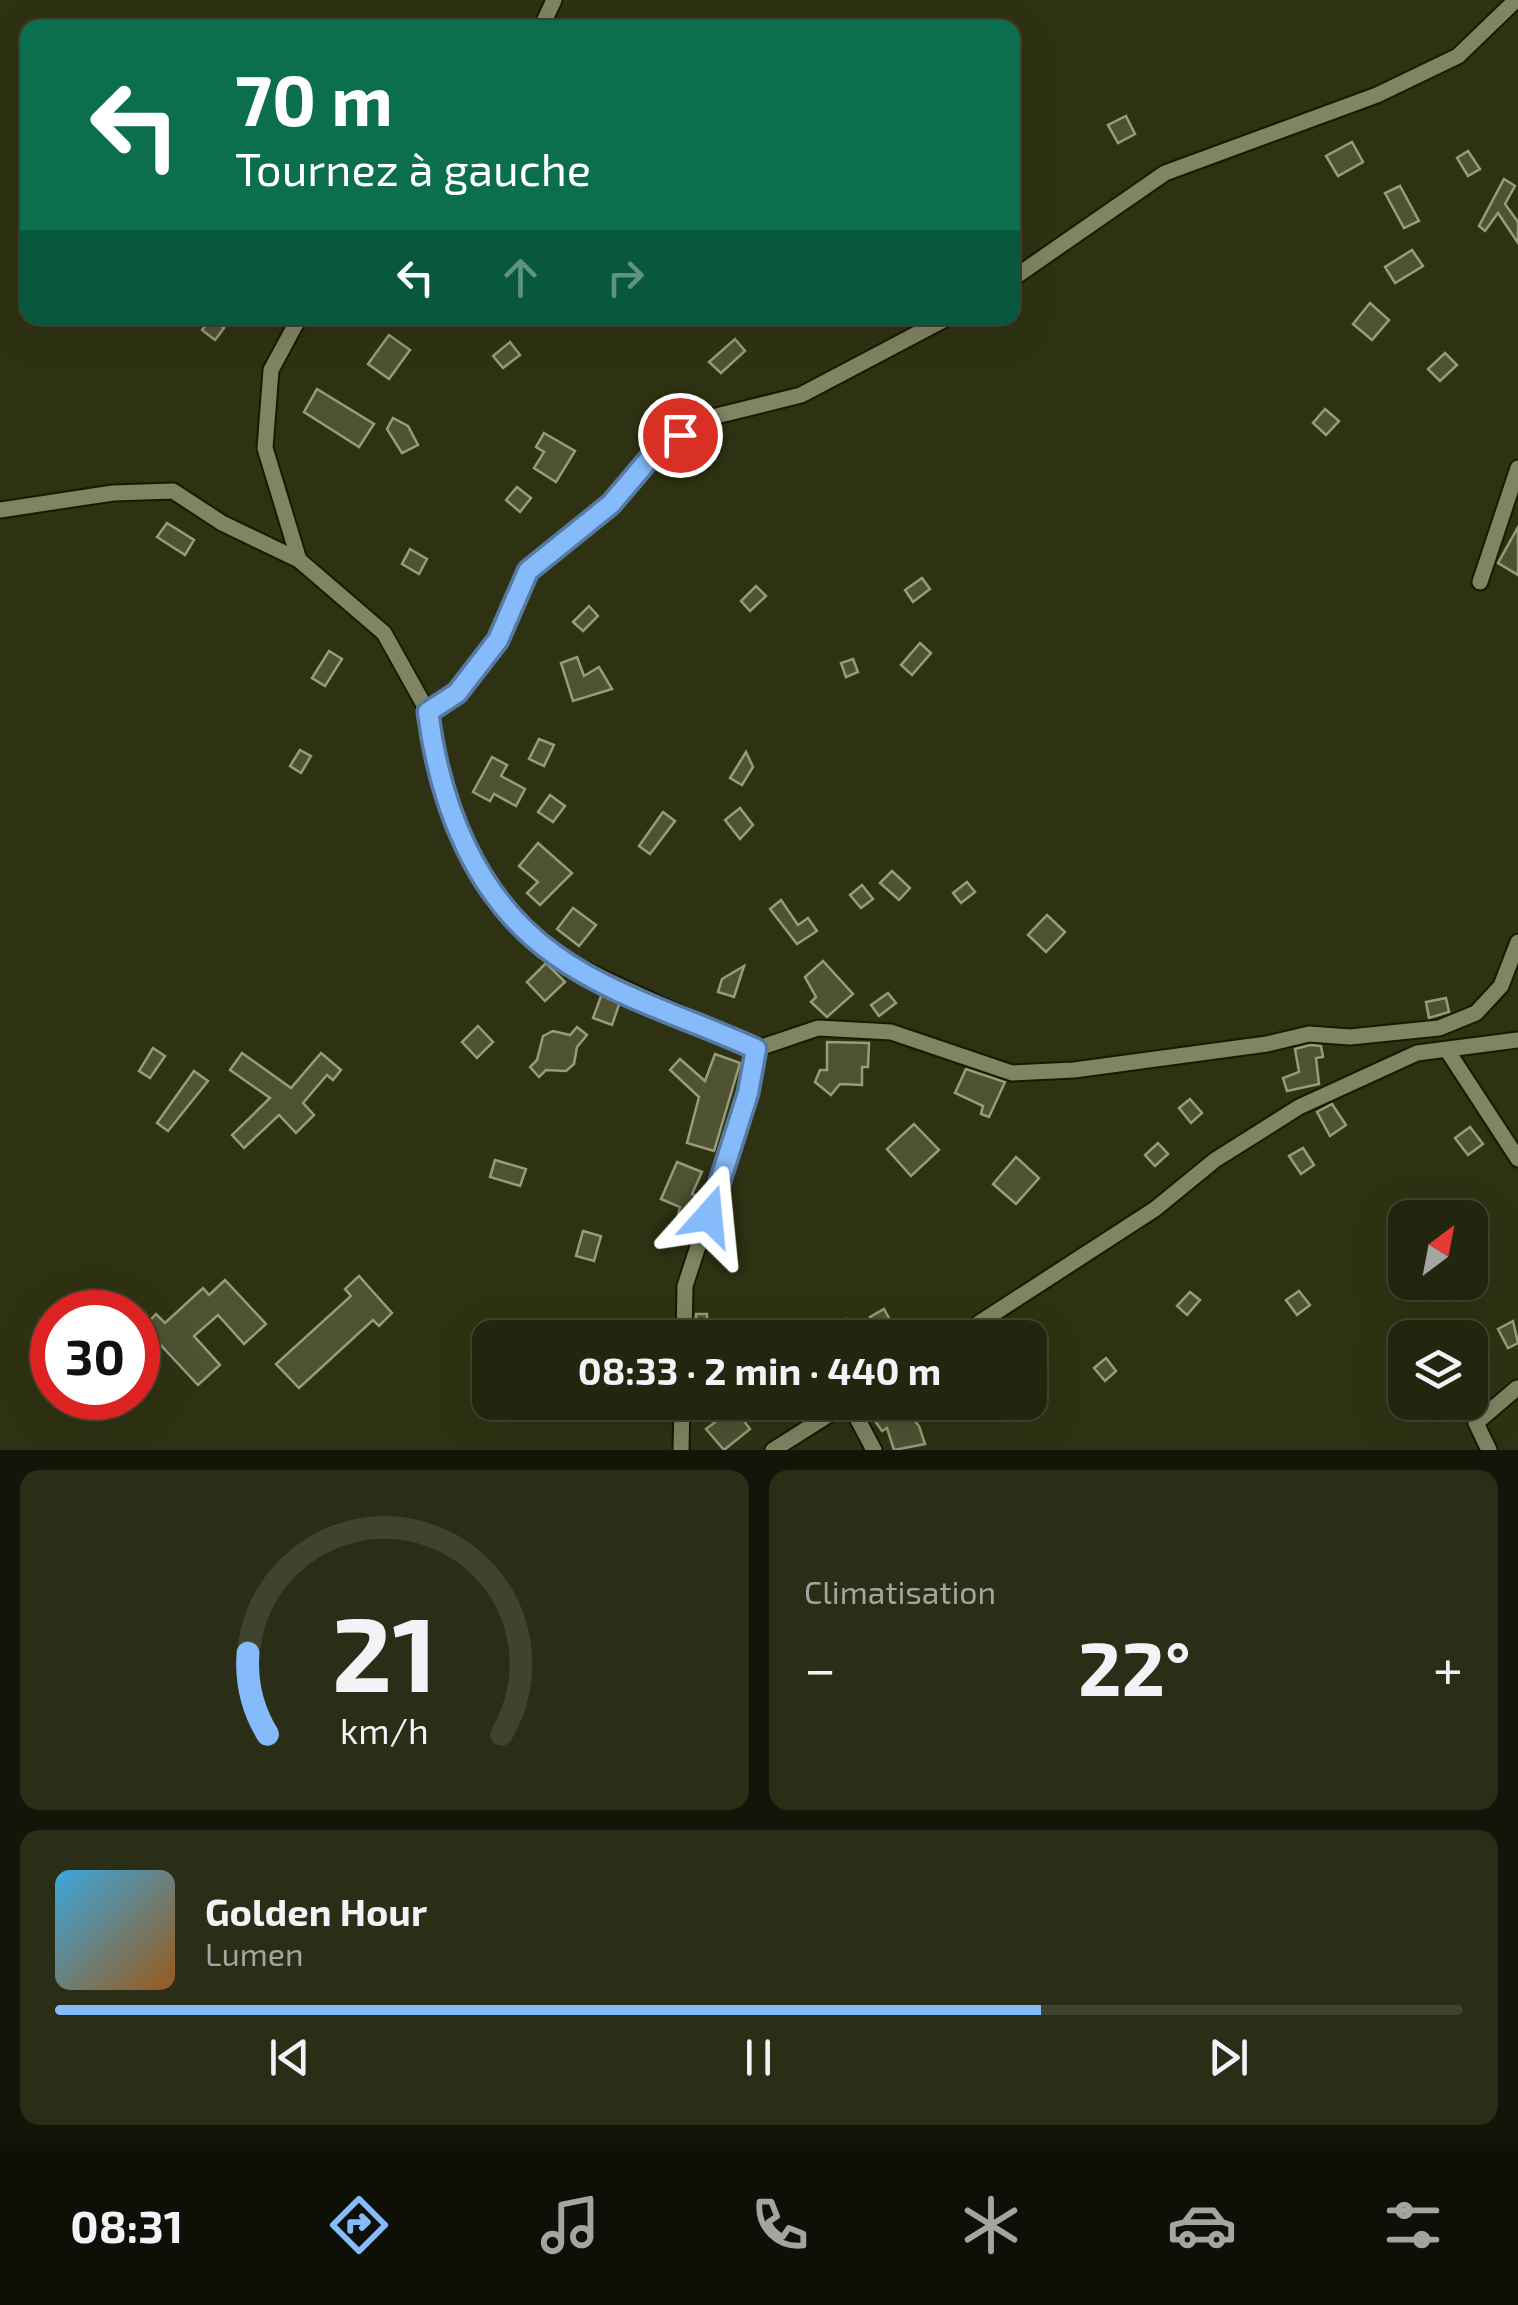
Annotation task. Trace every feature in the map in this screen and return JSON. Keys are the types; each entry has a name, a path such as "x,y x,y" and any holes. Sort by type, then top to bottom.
{"street":[{"path":"1020,274 1165,173 1377,96 1458,56 1516,0"},
{"path":"294,325 271,370 265,448 299,560"},
{"path":"428,712 457,693 498,640 528,571 611,504 655,452 704,419 801,395 934,325"},
{"path":"1480,582 1518,468"},
{"path":"0,510 114,493 173,491 222,523 299,560 384,633 428,712 436,771 460,834 495,902 556,956 756,1049 818,1028 891,1032 1012,1073 1074,1070 1268,1044 1309,1034 1350,1037 1439,1028 1476,1013 1500,986 1518,942"},
{"path":"984,1320 1155,1209 1216,1160 1299,1107 1417,1053 1518,1040"},
{"path":"684,1320 685,1286 748,1093 756,1049"},
{"path":"1447,1050 1518,1159"},
{"path":"1489,1450 1476,1423 1517,1388"},
{"path":"681,1450 682,1420"},
{"path":"773,1450 822,1420"},
{"path":"858,1420 874,1450"}],"building":[{"path":"1126,116 1135,134 1118,143 1108,125"},
{"path":"1352,142 1363,162 1338,176 1326,156"},
{"path":"1468,151 1480,169 1468,176 1457,158"},
{"path":"1504,179 1515,186 1505,204 1518,222 1518,243 1498,213 1485,231 1479,226"},
{"path":"1400,186 1419,221 1404,228 1385,193"},
{"path":"1412,250 1423,266 1395,283 1385,267"},
{"path":"1370,303 1389,320 1372,340 1353,324"},
{"path":"206,325 224,328 215,340 202,330"},
{"path":"389,335 410,350 389,379 368,364"},
{"path":"735,339 745,351 721,373 709,362"},
{"path":"510,342 520,355 503,368 493,356"},
{"path":"1445,353 1457,365 1440,381 1428,369"},
{"path":"317,389 374,424 359,447 304,412"},
{"path":"1325,409 1339,421 1326,435 1313,423"},
{"path":"393,418 408,426 418,445 402,453 387,429"},
{"path":"544,433 575,451 556,482 534,468 544,452 536,447"},
{"path":"517,487 531,498 520,512 506,500"},
{"path":"167,523 194,540 185,555 157,537"},
{"path":"1518,527 1518,575 1498,563"},
{"path":"410,549 427,559 419,574 402,564"},
{"path":"922,578 930,589 913,602 905,590"},
{"path":"756,586 766,596 750,611 741,601"},
{"path":"589,606 598,616 583,631 573,622"},
{"path":"920,643 931,653 912,675 901,665"},
{"path":"329,651 342,659 325,686 312,678"},
{"path":"577,657 584,676 599,667 612,689 573,701 561,663"},
{"path":"853,659 858,672 846,677 841,663"},
{"path":"539,739 554,745 544,766 529,759"},
{"path":"300,750 311,756 301,773 290,766"},
{"path":"746,752 753,767 742,785 730,778"},
{"path":"492,757 507,765 501,776 525,789 516,806 494,794 490,801 473,792"},
{"path":"550,795 565,806 553,822 538,812"},
{"path":"740,808 753,825 740,839 725,820"},
{"path":"663,812 675,821 650,854 639,846"},
{"path":"538,843 572,873 540,905 527,893 538,882 519,866"},
{"path":"892,871 910,888 899,900 880,883"},
{"path":"967,882 975,892 961,903 953,893"},
{"path":"862,885 873,899 861,908 850,895"},
{"path":"781,900 798,925 808,918 817,931 797,944 770,909"},
{"path":"573,908 596,925 579,946 557,929"},
{"path":"1047,915 1065,932 1046,952 1028,935"},
{"path":"823,961 853,994 827,1017 811,1002 816,997 805,977"},
{"path":"546,963 565,982 545,1001 527,982"},
{"path":"744,966 734,997 718,992 722,979"},
{"path":"603,991 621,999 612,1025 593,1018"},
{"path":"888,993 896,1003 879,1016 871,1005"},
{"path":"1446,998 1449,1012 1429,1018 1426,1002"},
{"path":"478,1026 493,1042 477,1058 462,1042"},
{"path":"577,1027 587,1035 577,1047 574,1064 566,1071 546,1070 539,1077 530,1067 537,1060 543,1036 553,1031 570,1035"},
{"path":"827,1042 869,1043 862,1085 840,1084 831,1095 815,1082 820,1070 827,1070"},
{"path":"1321,1046 1323,1057 1316,1058 1319,1084 1287,1091 1283,1078 1299,1072 1295,1049"},
{"path":"153,1048 165,1056 150,1078 139,1071"},
{"path":"242,1053 291,1088 321,1053 341,1070 333,1080 327,1075 303,1103 314,1115 296,1133 279,1115 244,1148 232,1135 270,1098 230,1070"},
{"path":"715,1054 740,1063 714,1151 687,1143 699,1097 670,1070 680,1059 705,1081"},
{"path":"966,1069 1005,1082 989,1117 981,1114 983,1106 955,1093"},
{"path":"194,1071 208,1081 168,1131 157,1123"},
{"path":"1190,1099 1202,1113 1191,1123 1179,1108"},
{"path":"1332,1104 1346,1125 1330,1136 1317,1112"},
{"path":"914,1124 939,1150 911,1176 887,1149"},
{"path":"1470,1127 1483,1144 1468,1155 1455,1138"},
{"path":"1158,1143 1168,1154 1155,1166 1145,1155"},
{"path":"1303,1148 1314,1165 1301,1174 1289,1156"},
{"path":"1016,1157 1039,1178 1016,1204 993,1184"},
{"path":"495,1160 526,1169 520,1186 490,1177"},
{"path":"677,1162 702,1172 692,1194 702,1198 687,1234 674,1231 680,1207 661,1199"},
{"path":"583,1231 601,1236 594,1261 576,1256"},
{"path":"359,1276 392,1313 379,1326 373,1320 299,1388 276,1364 351,1296 345,1289"},
{"path":"225,1280 266,1324 244,1344 218,1315 194,1336 220,1365 198,1385 160,1344 160,1318 165,1323 203,1288 209,1295"},
{"path":"1299,1291 1310,1305 1297,1315 1286,1300"},
{"path":"1190,1292 1200,1300 1187,1315 1177,1306"},
{"path":"884,1309 890,1320 871,1320 870,1317"},
{"path":"696,1314 707,1314 707,1320 696,1320"},
{"path":"1513,1321 1518,1343 1508,1348 1498,1329"},
{"path":"1106,1358 1116,1371 1105,1381 1094,1368"},
{"path":"718,1420 743,1420 750,1429 724,1450 706,1429"},
{"path":"874,1420 914,1420 925,1444 894,1450 887,1428 882,1431"}],"route":[{"path":"680,435 655,452 611,504 528,571 498,640 457,693 428,712 436,771 460,834 495,902 556,956 615,987 756,1049 748,1093 709,1216"}]}
